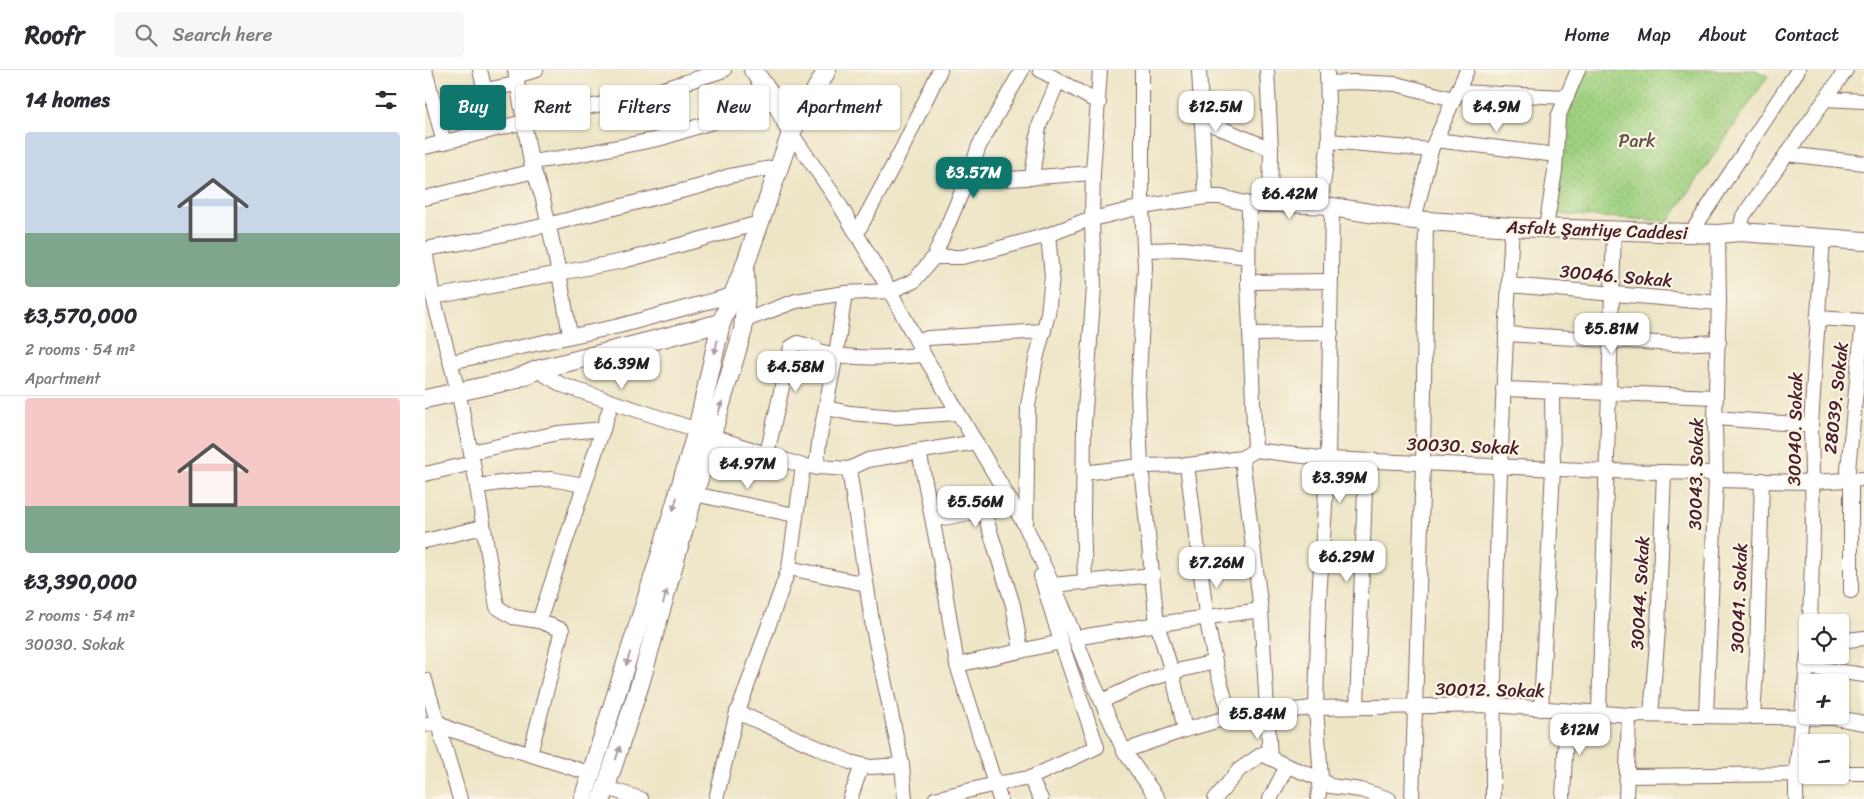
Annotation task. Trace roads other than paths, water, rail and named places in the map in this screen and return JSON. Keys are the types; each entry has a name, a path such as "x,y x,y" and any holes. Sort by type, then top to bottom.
{"street":[{"path":"425,70 444,143"},
{"path":"480,70 486,95 516,77 536,70"},
{"path":"590,107 645,96 724,70"},
{"path":"753,70 776,102 791,133 857,233 924,355 1012,505 1027,527 1124,752 1158,799"},
{"path":"641,799 605,793 640,684 694,494 721,322 744,268 791,133 827,70"},
{"path":"857,233 903,147 940,70"},
{"path":"743,321 796,301 845,293 890,291 914,281 934,257 979,146 1022,70"},
{"path":"1040,70 1099,103"},
{"path":"1085,583 1084,423 1094,287 1093,173 1100,70"},
{"path":"1142,70 1142,207 1145,250 1138,392 1141,466 1157,624 1172,672 1185,730"},
{"path":"1199,70 1206,198"},
{"path":"1267,70 1271,149 1270,205"},
{"path":"1412,799 1423,464 1420,220 1433,145 1467,70"},
{"path":"1546,228 1558,118 1577,70"},
{"path":"1740,232 1743,216 1845,70"},
{"path":"1691,233 1795,71"},
{"path":"1318,799 1321,779 1316,708 1319,599 1328,459 1331,333 1331,281 1326,206 1329,141 1327,77 1353,82 1396,84 1456,95 1566,97"},
{"path":"1032,178 1039,126 1057,81"},
{"path":"1825,99 1864,101"},
{"path":"425,198 567,157 658,139 776,102"},
{"path":"425,147 516,120"},
{"path":"1201,120 1271,149"},
{"path":"526,130 559,273 570,335"},
{"path":"1329,141 1433,145 1555,155"},
{"path":"1786,154 1864,164"},
{"path":"530,754 562,630 539,621 513,617 497,607 478,486 459,391 433,298 425,249 547,225 701,186 729,176 781,166"},
{"path":"969,174 1009,179 1093,173"},
{"path":"934,257 962,257 1049,235 1092,219 1142,207 1206,198 1221,197 1249,204 1326,206"},
{"path":"1083,473 1141,466 1187,465 1242,458 1255,450 1248,282 1249,204"},
{"name":"Asfalt Şantiye Caddesi","path":"1326,206 1420,220 1512,227 1718,234 1740,232 1864,240"},
{"path":"433,298 623,261 759,223"},
{"path":"1493,799 1493,705 1499,467 1512,227"},
{"path":"1599,712 1614,230"},
{"name":"30043. Sokak","path":"1706,715 1716,480 1715,418 1719,342 1718,234"},
{"path":"1027,527 1028,406 1036,359 1049,314 1052,276 1049,235"},
{"name":"30040. Sokak","path":"1810,614 1813,526 1811,425 1823,237"},
{"path":"1145,250 1183,249 1248,257"},
{"path":"583,799 660,556 743,330 746,293 744,268"},
{"path":"1248,282 1331,281"},
{"name":"30046. Sokak","path":"1509,285 1719,303"},
{"path":"716,799 737,712 789,568 795,515 826,408 845,293"},
{"path":"451,362 656,317 733,295"},
{"path":"1817,318 1863,321"},
{"name":"28039. Sokak","path":"1851,591 1854,479 1863,321"},
{"path":"425,399 513,380 537,370 721,322"},
{"path":"917,341 928,338 1044,331"},
{"path":"1250,334 1331,333"},
{"path":"1506,334 1675,344 1719,342"},
{"path":"767,454 791,347 798,343 816,348 817,351 864,358 924,355"},
{"path":"537,370 562,385 809,467 849,468 868,460 975,442"},
{"path":"1503,390 1716,397"},
{"path":"1541,709 1553,469 1552,392"},
{"path":"539,621 612,402"},
{"path":"826,408 850,413 895,417 958,413"},
{"path":"1715,418 1811,425"},
{"path":"425,474 472,457 558,433 603,429"},
{"name":"30030. Sokak","path":"1255,450 1328,459 1423,464 1711,473 1716,480 1812,482 1854,479"},
{"path":"919,451 933,520 957,665 1000,799"},
{"path":"1242,458 1261,610 1270,758"},
{"path":"1357,706 1366,461"},
{"path":"1187,465 1206,617 1215,662 1230,716"},
{"path":"849,468 873,628 902,766 905,799"},
{"name":"30044. Sokak","path":"1651,715 1658,630 1663,472"},
{"path":"478,486 551,479 584,485"},
{"name":"30041. Sokak","path":"1753,717 1757,653 1762,480"},
{"path":"694,494 795,515"},
{"path":"933,520 984,512 1012,505"},
{"path":"984,512 1013,605 1021,650"},
{"path":"425,541 483,527"},
{"path":"935,799 995,784 1030,778 1097,747 1061,642 1041,576 1039,555"},
{"path":"789,568 866,584"},
{"path":"1053,585 1153,575"},
{"path":"1075,638 1157,624 1261,610"},
{"path":"1849,640 1864,638"},
{"path":"957,665 1061,642"},
{"path":"1101,701 1137,684 1172,672 1215,662"},
{"path":"1818,664 1864,676"},
{"path":"425,680 432,723 460,799"},
{"name":"30012. Sokak","path":"1124,752 1230,716 1316,708 1493,705 1629,715 1799,718"},
{"path":"1563,799 1567,711"},
{"path":"737,712 850,762 870,767 902,766"},
{"path":"1626,799 1629,715"},
{"name":"30012. Sokak","path":"1849,720 1864,723"},
{"path":"432,723 592,774"},
{"path":"1215,799 1239,770 1262,754 1321,779 1331,786 1389,799"},
{"path":"850,799 862,765"},
{"path":"1270,799 1287,766"},
{"path":"1849,773 1864,773"},
{"path":"1627,776 1799,774"},
{"path":"1030,778 1041,799"},
{"path":"1796,799 1800,784"}],"park label":[{"name":"Park","path":"1637,141"}]}
